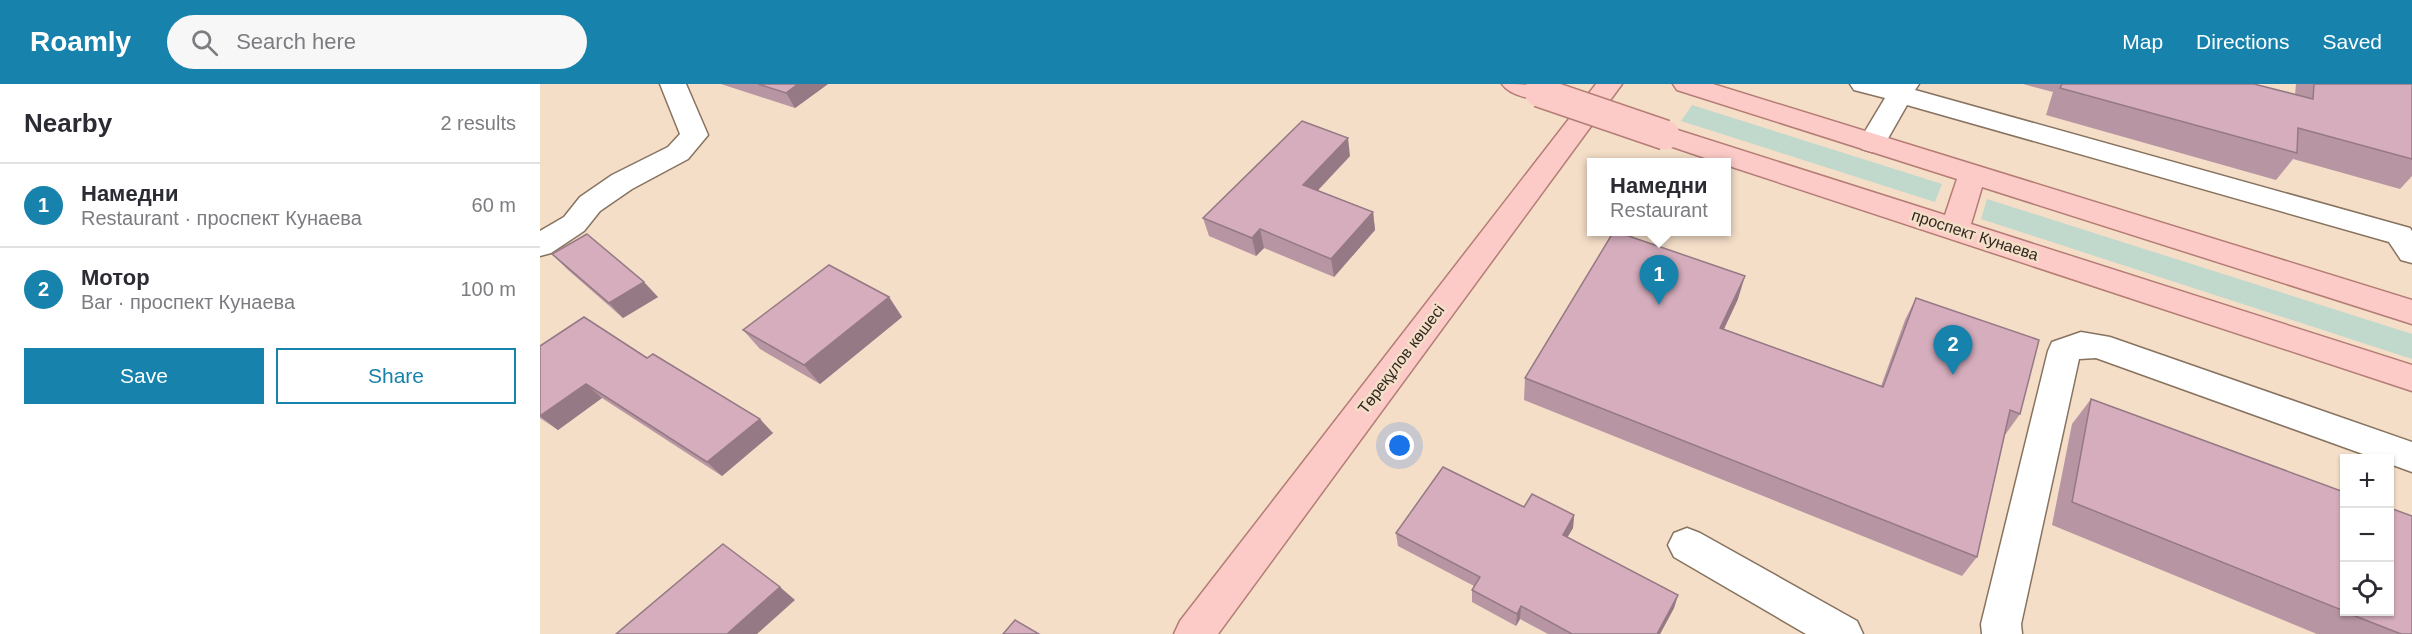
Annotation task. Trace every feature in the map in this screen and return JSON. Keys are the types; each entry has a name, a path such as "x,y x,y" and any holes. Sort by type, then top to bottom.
{"main road":[{"name":"Төреқұлов көшесі","path":"1194,634 1610,84"},
{"path":"1701,86 1972,175 2412,312"},
{"name":"проспект Кунаева","path":"1527,88 2412,378"},
{"path":"1955,228 1972,175"}],"street":[{"path":"540,245 574,224 590,204 622,182 678,153 694,135 673,84"},
{"path":"1863,84 1904,90 2398,235 2412,252"},
{"path":"1872,143 1904,90"},
{"path":"2002,634 2001,624 2064,351 2081,345 2098,346 2412,457"},
{"path":"1687,545 1843,634"}],"green space":[{"path":"1692,105 1942,184 1935,202 1681,121"},
{"path":"1987,199 2412,334 2412,359 1981,219"}],"building":[{"path":"758,84 798,84 786,93"},
{"path":"2062,84 2254,84 2313,99 2314,84 2412,84 2412,159 2298,128 2297,153 2060,88"},
{"path":"1302,121 1348,138 1303,185 1373,212 1331,259 1260,229 1252,238 1203,218"},
{"path":"587,234 644,282 609,303 552,254"},
{"path":"1611,236 1629,236 1745,276 1720,328 1883,387 1916,298 2039,340 2020,414 2010,410 1977,557 1525,378"},
{"path":"829,265 889,297 804,365 743,330"},
{"path":"584,317 647,358 653,354 760,419 707,462 586,384 540,416 540,346"},
{"path":"2091,399 2340,491 2340,609 2072,502"},
{"path":"1443,467 1524,507 1532,494 1574,515 1563,535 1678,595 1657,634 1572,634 1521,606 1517,614 1472,590 1480,577 1396,533"},
{"path":"2394,509 2412,516 2412,634 2401,634 2355,616 2394,616"},
{"path":"723,544 780,587 727,634 616,634"},
{"path":"1015,620 1039,634 1003,634"}],"place":[{"name":"Намедни","path":"1659,305"},
{"name":"Мотор","path":"1953,375"}]}
